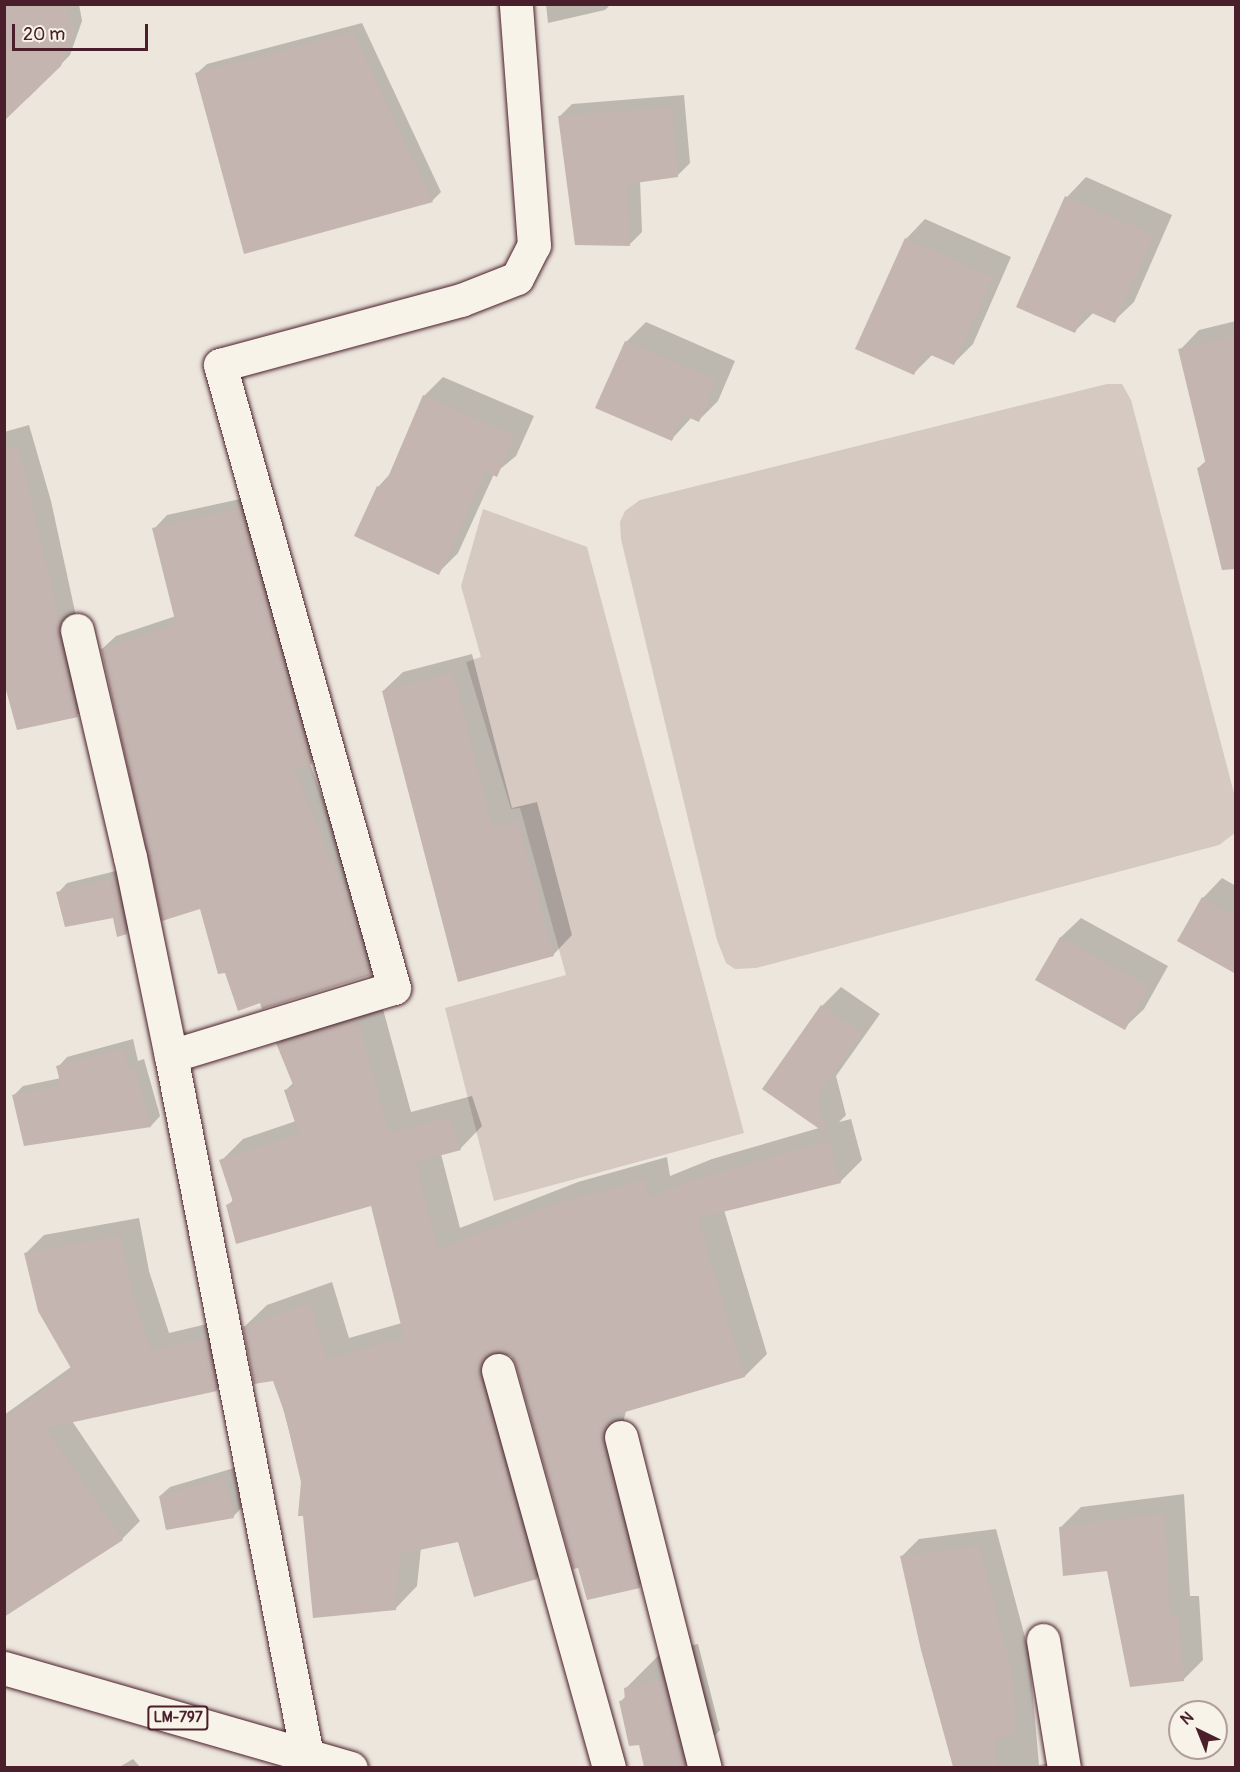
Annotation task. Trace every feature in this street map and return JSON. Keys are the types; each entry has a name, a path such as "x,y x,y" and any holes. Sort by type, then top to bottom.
{"street":[{"path":"171,1056 394,988 220,365 461,300 518,278 534,245 516,4"},
{"path":"77,630 130,857 171,1056 307,1755"},
{"path":"498,1371 609,1767"},
{"path":"621,1437 705,1767"},
{"path":"1043,1640 1064,1767"},
{"name":"LM-797","path":"4,1668 351,1767"}],"shaded area":[{"path":"1107,384 1122,384 1131,400 1235,797 1235,833 1219,845 756,968 735,969 726,963 717,940 621,539 620,522 625,511 640,500"},
{"path":"483,509 587,547 744,1133 494,1201 445,1008 566,975 520,808 511,809 466,662 481,657 461,586"}],"building":[{"path":"4,4 67,4 74,32 61,66 4,121"},
{"path":"353,32 433,202 244,254 195,73"},
{"path":"672,107 678,177 628,184 630,246 575,245 558,116"},
{"path":"1065,196 1154,235 1115,323 1085,310 1075,333 1016,307"},
{"path":"905,238 993,277 954,365 924,352 914,375 855,349"},
{"path":"1236,335 1236,569 1222,570 1197,468 1206,465 1178,349"},
{"path":"625,341 717,380 699,422 683,415 672,441 595,408"},
{"path":"423,395 515,436 497,477 486,472 439,575 354,536 377,486 383,489"},
{"path":"19,447 60,622 59,634 78,717 17,730 4,683 4,449"},
{"path":"241,508 312,764 294,769 352,909 371,975 262,1009 260,1003 238,1011 225,973 218,974 200,909 162,921 101,649 176,624 152,528"},
{"path":"453,672 493,827 518,820 554,956 458,982 382,691"},
{"path":"115,878 127,934 117,937 113,918 65,927 56,892"},
{"path":"1202,897 1236,916 1236,974 1177,941"},
{"path":"1060,937 1149,986 1125,1030 1035,980"},
{"path":"821,1005 862,1033 817,1097 828,1135 762,1089"},
{"path":"358,1019 389,1133 450,1117 461,1150 416,1162 438,1249 554,1204 645,1179 648,1197 689,1181 829,1140 841,1183 698,1218 745,1377 608,1417 603,1442 640,1588 587,1600 578,1568 573,1569 516,1365 511,1356 494,1352 484,1357 480,1375 537,1579 474,1597 458,1542 400,1554 396,1610 313,1618 303,1516 298,1516 301,1482 285,1414 273,1381 254,1384 243,1327 310,1303 327,1359 404,1337 371,1206 236,1244 226,1205 233,1202 219,1160 299,1134 284,1090 294,1087 276,1043"},
{"path":"124,1048 128,1069 135,1068 151,1127 24,1146 12,1095 61,1085 56,1066"},
{"path":"121,1235 132,1290 151,1350 207,1338 217,1391 46,1428 123,1540 4,1617 4,1418 72,1370 38,1311 24,1253"},
{"path":"225,1477 234,1518 166,1530 159,1496"},
{"path":"1165,1513 1170,1616 1179,1615 1184,1681 1130,1687 1107,1571 1063,1576 1059,1527"},
{"path":"979,1546 1012,1670 1017,1736 995,1739 998,1767 953,1767 921,1650 900,1556"},
{"path":"663,1679 686,1767 644,1767 639,1745 629,1746 619,1701 625,1700 624,1688"}]}
